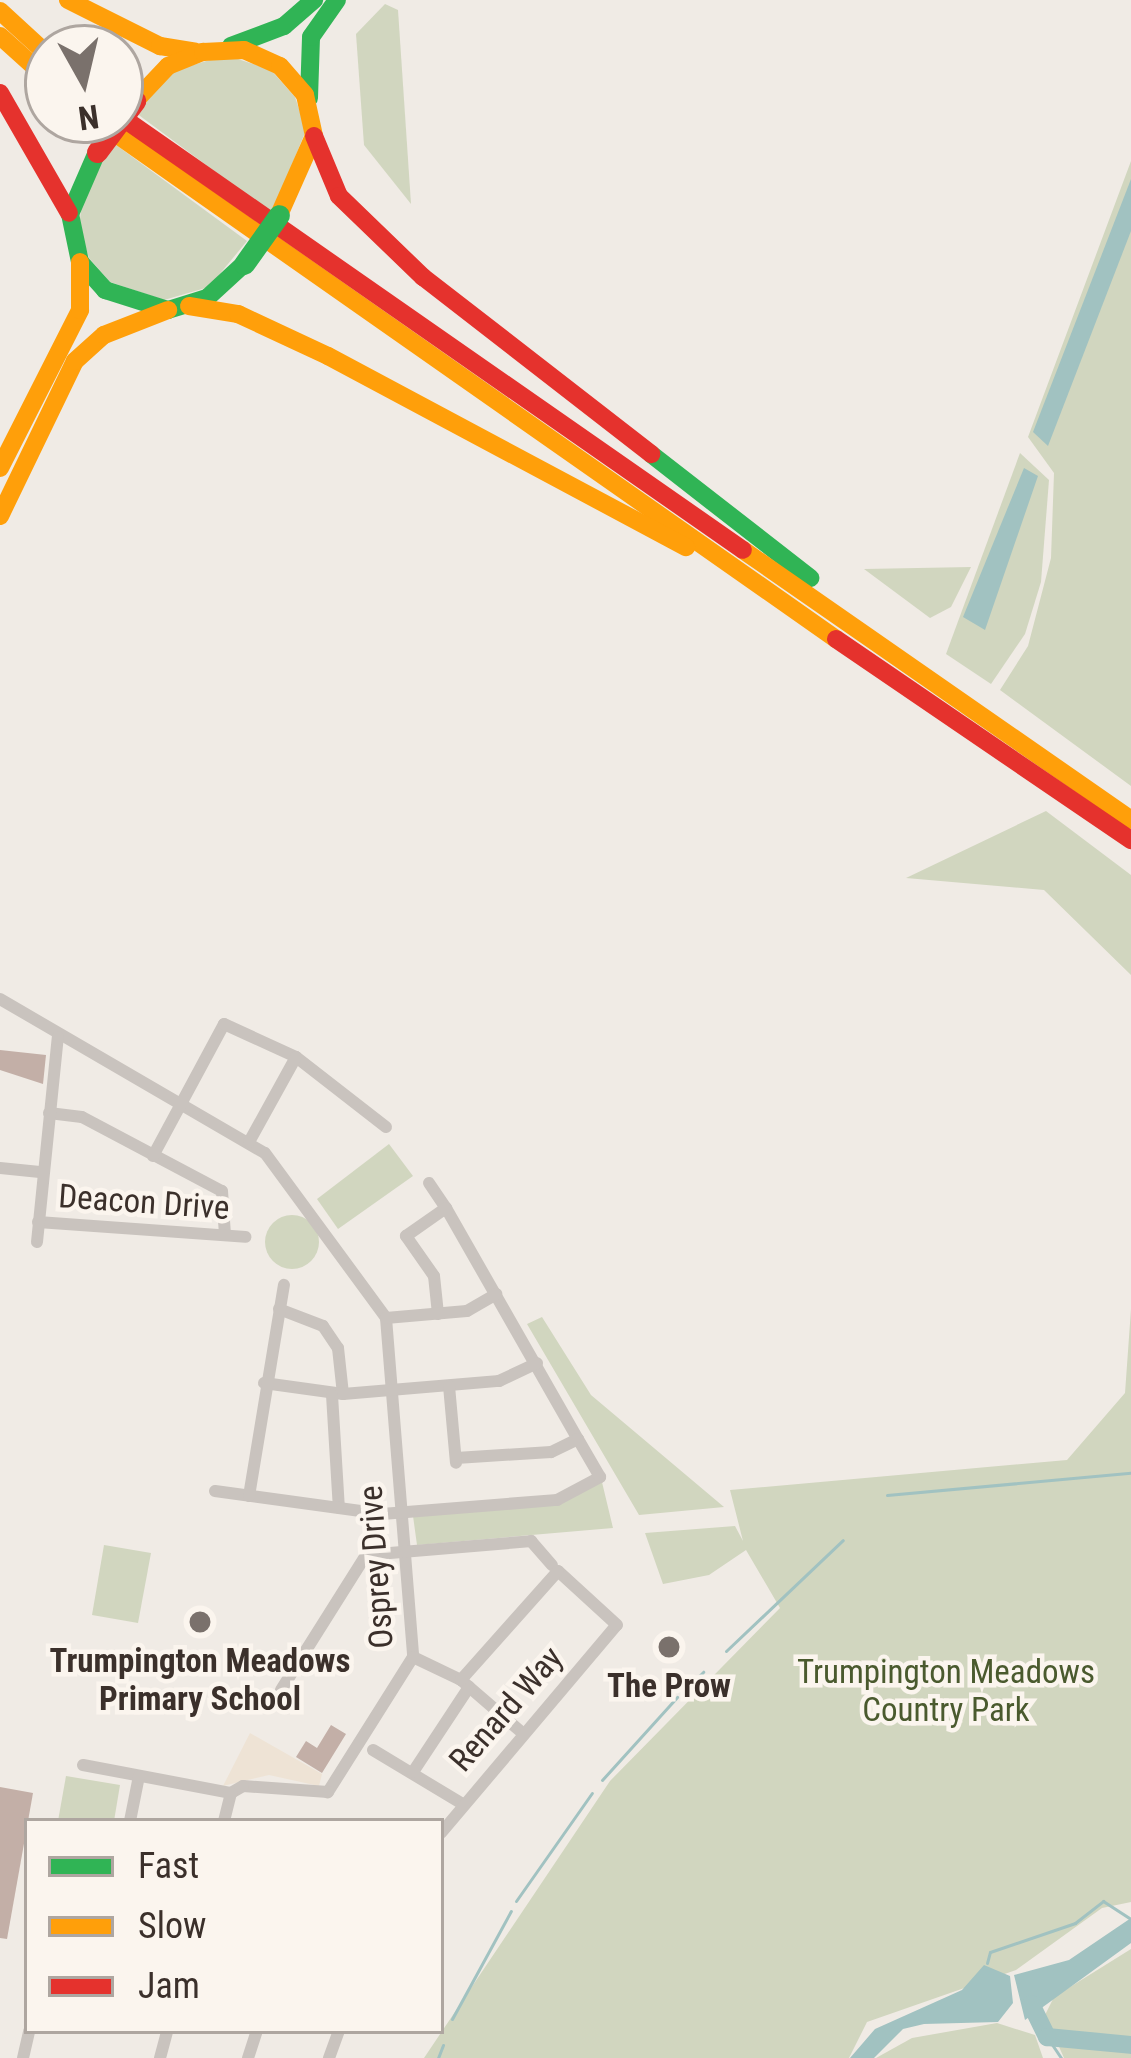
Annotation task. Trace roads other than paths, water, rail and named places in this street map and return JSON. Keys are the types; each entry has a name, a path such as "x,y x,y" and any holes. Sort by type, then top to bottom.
{"main road":[{"path":"68,0 160,46 269,59 310,107"},
{"path":"144,92 168,66 284,26 314,0"},
{"path":"337,0 307,50 314,136 339,196 423,277 831,593 861,627"},
{"path":"0,11 24,33"},
{"path":"0,36 24,58"},
{"path":"0,93 70,214 80,262 80,310 0,468"},
{"path":"144,120 1131,820"},
{"path":"0,516 75,361 104,335 178,308 244,264 279,214 314,136"},
{"path":"70,214 103,144"},
{"path":"128,144 319,285 782,597 1131,840"},
{"path":"80,262 118,299 238,314 328,356 782,597"}],"street":[{"path":"1,1000 58,1037 249,1142 386,1318 438,1314 496,1294"},
{"path":"153,1156 224,1024 296,1057 386,1127"},
{"name":"Deacon Drive","path":"37,1242 40,1172 58,1037"},
{"path":"249,1142 296,1057"},
{"path":"50,1113 82,1117 222,1191 225,1235"},
{"path":"0,1168 40,1172"},
{"path":"215,1491 400,1512 557,1500 600,1477 429,1183"},
{"path":"438,1314 434,1276 406,1236 446,1208"},
{"name":"Deacon Drive","path":"38,1222 245,1237"},
{"path":"249,1496 264,1383 284,1285"},
{"path":"279,1309 322,1326 338,1348 339,1508"},
{"name":"Osprey Drive","path":"231,1792 328,1792 412,1657 386,1318"},
{"path":"264,1383 338,1395 508,1379 537,1363"},
{"path":"449,1386 456,1462 551,1452 578,1439"},
{"path":"281,1690 366,1555 531,1541 552,1565"},
{"name":"Renard Way","path":"444,1828 519,1730 617,1625 559,1571 465,1683"},
{"path":"412,1657 465,1683 519,1730"},
{"path":"413,1772 465,1683"},
{"path":"374,1750 461,1803"},
{"path":"83,1766 231,1792 225,1818"},
{"path":"131,1818 139,1776"}],"water":[{"path":"1131,179 1131,231 1048,446 1033,432"},
{"path":"1024,468 1038,476 985,630 963,617"},
{"path":"1131,1918 1131,1943 1025,2020 1014,1975 1069,1960"},
{"path":"984,1965 1010,1976 1013,2003 998,2022 903,2029 874,2058 850,2058 875,2029 962,1990"}],"waterway":[{"path":"887,1495 1131,1473"},
{"path":"726,1651 843,1540"},
{"path":"692,1683 703,1672"},
{"path":"602,1780 677,1697"},
{"path":"516,1901 592,1793"},
{"path":"987,1963 990,1952 1075,1923 1103,1901 1131,1919"},
{"path":"452,2019 511,1911"},
{"path":"1031,2004 1047,2037 1131,2045"},
{"path":"1047,2037 1061,2058"},
{"path":"438,2058 443,2045"}],"place":[{"name":"Trumpington Meadows Primary School","path":"200,1622"},
{"name":"The Prow","path":"669,1647"}],"park label":[{"name":"Trumpington Meadows Country Park","path":"946,1691"}]}
